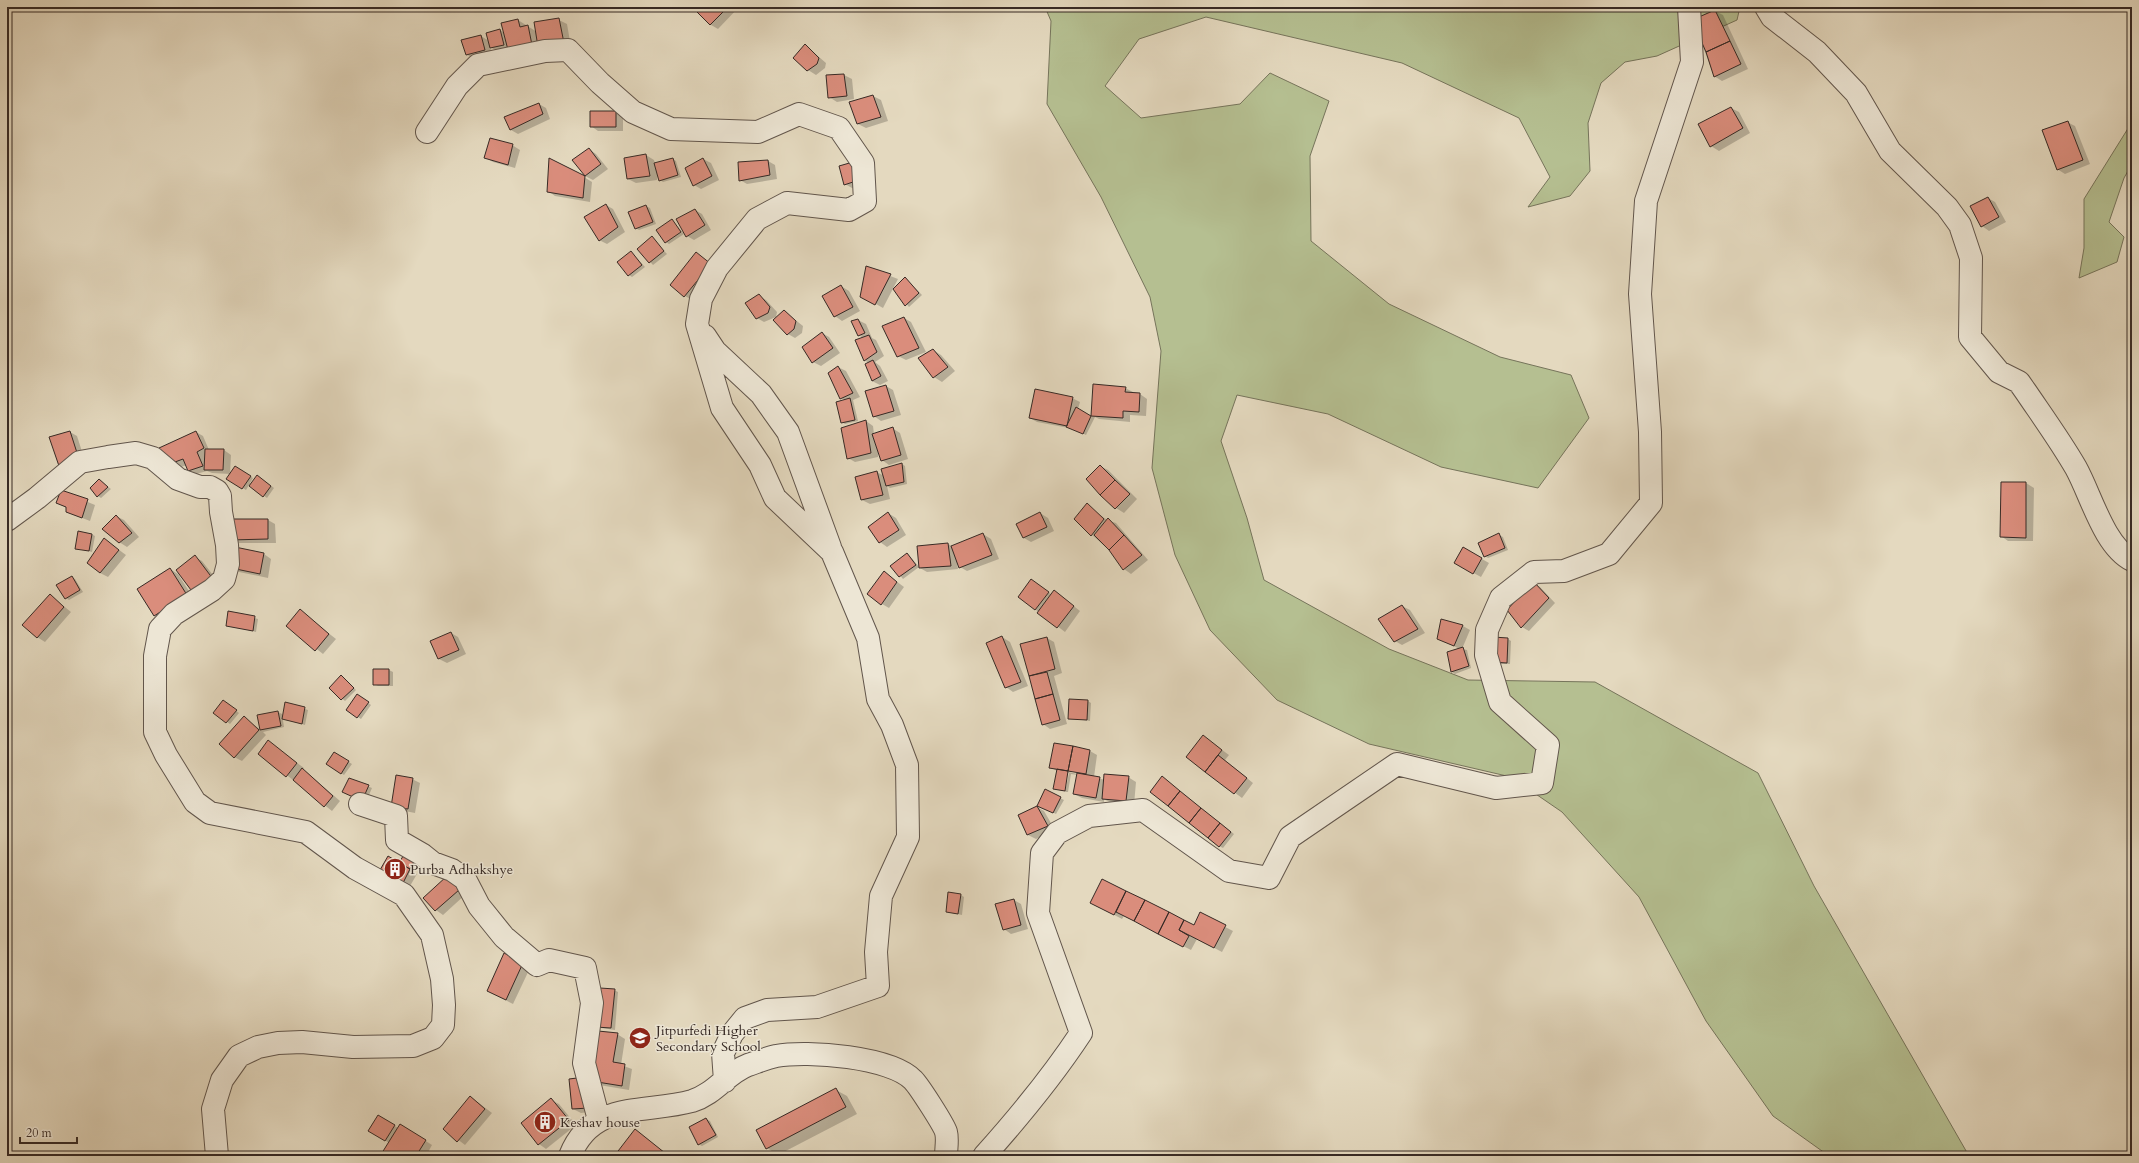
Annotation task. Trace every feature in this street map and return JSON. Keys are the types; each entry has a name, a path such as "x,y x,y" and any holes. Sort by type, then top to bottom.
{"street":[{"path":"984,1156 1027,1108 1081,1033 1038,913 1042,854 1057,833 1089,816 1143,810 1229,871 1270,878 1290,837 1397,764 1496,788 1542,783 1548,744 1500,702 1486,655 1487,630 1501,598 1534,572 1564,571 1609,554 1651,503 1650,432 1640,294 1646,201 1692,62 1689,7"},
{"path":"1766,7 1772,17 1817,52 1856,93 1890,151 1947,207 1960,225 1971,258 1970,337 1999,372 2019,382 2076,468 2110,540 2126,557 2132,560"},
{"path":"428,132 457,86 478,65 545,51 568,50 600,83 632,112 671,128 758,132 799,114 839,128 863,163 865,201 849,210 787,203 756,219 717,268 701,299 696,324 722,408 760,465 775,498 832,552"},
{"path":"696,324 715,351 761,394 788,432 832,552 868,638 878,699 892,724 907,765 908,837 881,896 876,952 878,986 817,1007 767,1010 745,1018 732,1034 723,1053 725,1081"},
{"path":"7,520 37,498 80,462 108,457 136,454 153,458 178,479 200,487 210,487 217,491 220,496 221,512 227,545 228,564 224,579 212,590 174,614 160,629 155,656 155,732 166,755 195,802 210,813 306,832 355,868 404,895 432,935 442,979 444,1005 443,1025 433,1038 413,1046 353,1047 302,1042 278,1043 258,1047 239,1056 222,1080 213,1109 217,1156"},
{"path":"360,804 396,816 397,840 423,855 433,863 452,870 465,879 479,906 504,937 537,965 549,960 586,968 592,1003 584,1063 599,1120"},
{"path":"570,1156 581,1135 599,1120 628,1110 692,1101 714,1091 746,1066 777,1056 824,1054 886,1064 913,1080 946,1131 946,1156"}],"green space":[{"path":"1045,7 1740,7 1737,20 1657,56 1625,62 1601,83 1588,123 1590,171 1570,196 1528,207 1550,177 1519,118 1402,63 1206,17 1139,39 1105,86 1141,118 1240,104 1270,73 1329,101 1310,156 1311,241 1389,304 1500,357 1571,375 1589,418 1538,488 1441,467 1328,414 1237,395 1221,441 1247,518 1264,580 1389,649 1468,680 1595,682 1758,773 1814,886 1969,1156 1829,1156 1773,1116 1706,1021 1639,897 1562,812 1511,777 1369,744 1277,700 1210,630 1175,555 1152,468 1161,351 1150,297 1101,197 1047,104 1051,21"},
{"path":"2132,122 2132,164 2124,178 2109,222 2124,237 2117,262 2079,278 2084,248 2084,199"}],"building":[{"path":"698,7 728,7 710,25 695,10"},
{"path":"1715,10 1730,41 1706,52 1692,20"},
{"path":"559,18 564,43 538,47 534,22"},
{"path":"518,19 520,27 528,25 532,45 508,50 501,23"},
{"path":"500,29 504,45 490,48 486,33"},
{"path":"481,35 485,50 466,55 461,40"},
{"path":"1730,41 1741,64 1714,77 1706,52"},
{"path":"805,44 819,58 817,64 807,71 793,58"},
{"path":"844,74 847,96 828,98 826,75"},
{"path":"873,95 881,117 857,124 849,102"},
{"path":"539,103 543,114 510,130 504,117"},
{"path":"1731,107 1743,128 1710,147 1698,124"},
{"path":"590,111 616,111 616,127 590,127"},
{"path":"2068,121 2083,160 2057,170 2042,130"},
{"path":"490,138 513,144 508,165 484,158"},
{"path":"589,148 601,164 585,176 572,160"},
{"path":"646,154 650,176 627,179 624,158"},
{"path":"549,158 585,176 583,198 547,192"},
{"path":"673,158 678,175 659,181 654,163"},
{"path":"703,158 712,176 693,186 685,168"},
{"path":"768,160 770,175 739,181 738,162"},
{"path":"853,162 856,168 853,182 844,185 839,166"},
{"path":"1988,197 1999,217 1981,227 1970,206"},
{"path":"606,204 618,227 599,241 584,217"},
{"path":"646,205 653,222 635,229 628,212"},
{"path":"695,209 705,225 686,237 676,219"},
{"path":"672,219 681,232 665,243 656,230"},
{"path":"652,236 664,251 649,263 637,249"},
{"path":"631,251 642,265 628,276 617,262"},
{"path":"696,252 711,264 684,297 670,285"},
{"path":"866,266 891,274 875,305 860,297"},
{"path":"905,277 919,293 905,306 893,289"},
{"path":"841,285 853,307 834,317 822,296"},
{"path":"759,294 770,307 768,313 756,319 745,303"},
{"path":"784,310 796,321 794,329 787,335 773,320"},
{"path":"904,317 919,348 897,357 882,326"},
{"path":"858,319 865,333 858,336 851,321"},
{"path":"822,332 833,348 812,363 802,347"},
{"path":"869,335 877,352 864,361 855,340"},
{"path":"933,349 948,367 933,378 918,358"},
{"path":"873,360 881,376 872,381 865,364"},
{"path":"838,366 853,393 840,399 828,373"},
{"path":"1093,384 1126,387 1125,392 1140,393 1139,412 1123,411 1123,418 1091,416"},
{"path":"886,385 894,411 873,417 865,391"},
{"path":"1035,389 1073,397 1067,426 1029,418"},
{"path":"850,398 855,420 841,423 836,402"},
{"path":"1076,407 1091,416 1083,434 1066,427"},
{"path":"866,420 871,453 847,459 841,428"},
{"path":"893,427 901,455 881,461 872,434"},
{"path":"70,431 79,459 59,466 49,437"},
{"path":"196,431 204,448 197,452 203,466 188,471 183,459 167,465 159,448"},
{"path":"205,449 224,449 223,470 204,470"},
{"path":"902,463 904,482 886,486 881,469"},
{"path":"1100,465 1115,480 1100,495 1086,479"},
{"path":"235,466 251,476 242,489 226,479"},
{"path":"877,471 883,495 861,500 855,477"},
{"path":"257,475 271,486 263,497 249,486"},
{"path":"99,479 108,487 97,497 90,488"},
{"path":"1115,480 1130,494 1115,509 1100,495"},
{"path":"2001,482 2026,482 2026,538 2000,537"},
{"path":"61,490 88,499 82,518 66,512 66,507 56,503"},
{"path":"1087,503 1104,519 1091,536 1074,519"},
{"path":"888,512 899,530 879,543 868,527"},
{"path":"1040,512 1047,527 1023,538 1016,524"},
{"path":"116,515 132,533 119,543 102,529"},
{"path":"1108,518 1124,535 1109,550 1094,535"},
{"path":"233,519 268,519 268,539 230,540"},
{"path":"78,531 92,534 89,551 75,549"},
{"path":"983,533 992,555 959,568 951,546"},
{"path":"1499,533 1505,548 1484,557 1478,543"},
{"path":"1124,535 1142,555 1123,570 1109,550"},
{"path":"104,538 119,550 100,573 87,563"},
{"path":"948,543 951,566 919,568 917,546"},
{"path":"235,547 264,553 260,574 231,568"},
{"path":"1463,547 1482,558 1473,574 1454,563"},
{"path":"907,553 916,565 899,577 890,566"},
{"path":"195,555 213,579 194,594 176,570"},
{"path":"170,568 187,595 154,616 137,589"},
{"path":"884,571 897,582 881,605 867,594"},
{"path":"72,576 80,590 65,599 56,585"},
{"path":"1031,579 1049,592 1035,610 1018,597"},
{"path":"1533,581 1549,598 1521,628 1507,610"},
{"path":"1054,590 1074,606 1057,628 1037,613"},
{"path":"50,594 64,607 37,638 22,625"},
{"path":"1402,605 1418,629 1394,642 1378,619"},
{"path":"300,609 329,634 315,651 286,626"},
{"path":"228,611 255,616 253,631 226,626"},
{"path":"1441,619 1463,625 1454,646 1437,639"},
{"path":"451,632 459,650 438,659 430,641"},
{"path":"1002,636 1021,682 1005,688 986,643"},
{"path":"1047,637 1055,669 1029,676 1020,644"},
{"path":"1493,637 1508,638 1507,663 1492,662"},
{"path":"1463,647 1469,666 1451,672 1447,652"},
{"path":"373,669 389,669 389,685 373,685"},
{"path":"1047,672 1053,694 1035,699 1029,676"},
{"path":"341,675 354,688 341,700 329,688"},
{"path":"357,694 369,702 357,718 346,710"},
{"path":"1053,694 1060,720 1042,725 1035,699"},
{"path":"1069,699 1088,700 1087,720 1068,719"},
{"path":"223,700 237,710 226,723 213,713"},
{"path":"285,702 305,707 302,724 282,719"},
{"path":"278,711 281,726 260,730 257,715"},
{"path":"244,716 259,730 234,758 219,744"},
{"path":"1203,735 1222,750 1205,772 1186,757"},
{"path":"268,740 297,763 286,777 258,754"},
{"path":"1054,743 1073,746 1068,771 1049,768"},
{"path":"1073,746 1090,750 1086,774 1068,771"},
{"path":"334,752 349,761 341,774 326,764"},
{"path":"1218,755 1247,778 1234,794 1205,772"},
{"path":"302,768 333,796 324,807 293,780"},
{"path":"1057,769 1068,771 1065,791 1053,789"},
{"path":"1077,773 1100,777 1096,798 1073,794"},
{"path":"1104,774 1129,776 1126,801 1102,799"},
{"path":"396,775 413,778 408,809 391,807"},
{"path":"1162,776 1180,791 1168,806 1150,792"},
{"path":"349,778 369,785 362,801 342,792"},
{"path":"1045,789 1061,797 1053,813 1037,806"},
{"path":"1180,791 1201,808 1189,823 1168,806"},
{"path":"1037,806 1048,826 1027,835 1018,815"},
{"path":"1201,808 1220,823 1208,838 1189,823"},
{"path":"1220,823 1231,832 1219,847 1208,838"},
{"path":"406,851 417,857 410,869 399,863"},
{"name":"Purba Adhakshye","path":"388,856 410,869 403,883 380,870"},
{"path":"447,876 459,890 435,911 423,898"},
{"path":"1102,879 1126,891 1114,915 1090,903"},
{"path":"1126,891 1145,900 1134,921 1116,912"},
{"path":"948,892 961,894 958,914 946,912"},
{"path":"1014,899 1021,925 1003,930 995,904"},
{"path":"1145,900 1169,912 1158,934 1134,921"},
{"path":"1169,912 1184,920 1179,930 1189,936 1183,947 1158,934"},
{"path":"1200,912 1226,925 1214,948 1179,930 1184,920 1194,925"},
{"path":"504,953 523,963 506,1000 487,991"},
{"path":"600,988 615,989 611,1028 596,1027"},
{"path":"598,1031 618,1033 613,1062 625,1064 622,1086 591,1081"},
{"path":"585,1077 589,1108 572,1109 569,1079"},
{"path":"836,1088 846,1107 766,1149 756,1130"},
{"path":"470,1096 485,1109 457,1142 443,1129"},
{"name":"Keshav house","path":"551,1098 569,1120 538,1145 521,1123"},
{"path":"378,1115 395,1125 385,1141 368,1131"},
{"path":"706,1118 716,1135 698,1145 689,1127"},
{"path":"400,1124 426,1140 416,1156 380,1156"},
{"path":"635,1129 665,1153 663,1156 615,1155"}],"place":[{"name":"Purba Adhakshye","path":"395,869"},
{"name":"Jitpurfedi Higher Secondary School","path":"640,1038"},
{"name":"Keshav house","path":"545,1122"}]}
